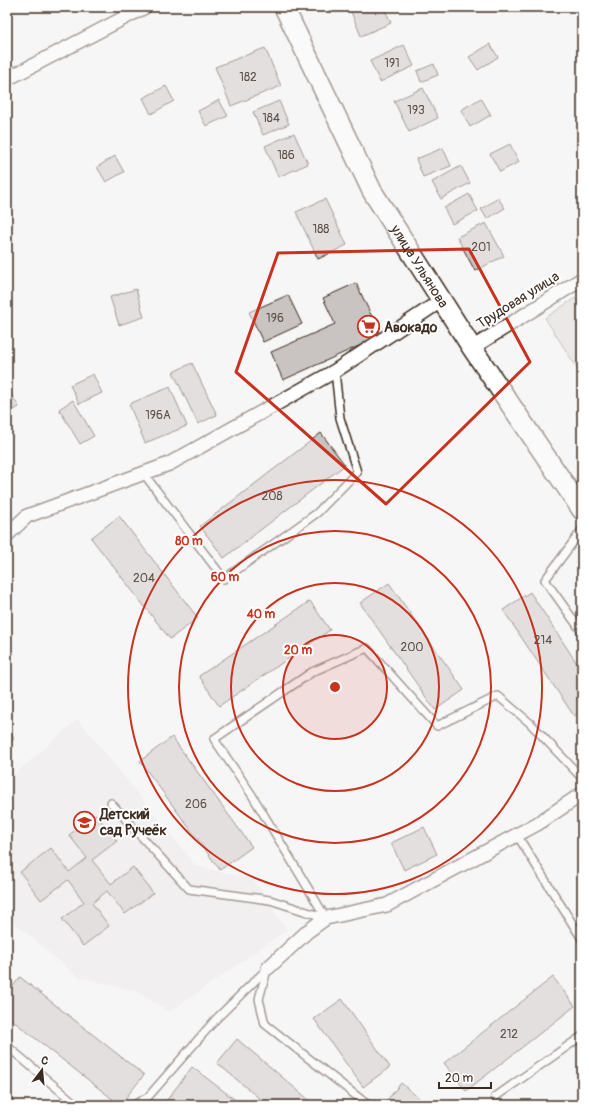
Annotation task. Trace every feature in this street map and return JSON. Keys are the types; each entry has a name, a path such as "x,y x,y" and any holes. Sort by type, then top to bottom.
{"main road":[{"name":"улица Ульянова","path":"284,7 372,191 472,348 582,510"}],"street":[{"path":"7,79 145,7"},
{"name":"Трудовая улица","path":"472,348 582,279"},
{"path":"7,535 27,516 169,464 335,371 442,300"},
{"path":"268,968 308,931 326,918 386,905 537,824 582,794"}],"lane":[{"path":"144,474 224,579 317,513 357,472 340,418 335,371"},
{"path":"582,530 545,580 582,632"},
{"path":"326,918 252,795 214,739 312,672 367,648 437,726 498,696 530,723 582,778"},
{"path":"111,803 189,889 270,900 326,918"},
{"path":"517,835 582,939"},
{"path":"134,1105 148,1096 216,1019 268,968"},
{"path":"268,968 258,999 265,1024 368,1105"},
{"path":"495,1097 582,1036"},
{"path":"7,1046 77,1105"}],"highlighted area":[{"path":"469,249 530,362 386,504 236,372 278,253"}],"shaded area":[{"path":"575,298 582,307 582,376 545,318"},
{"name":"Детский сад Ручеёк","path":"78,719 196,866 253,879 287,930 170,1012 135,991 78,977 7,917 7,778 17,772"}],"building":[{"path":"349,7 384,7 391,23 361,36"},
{"path":"490,44 498,57 478,70 469,57"},
{"path":"404,45 414,66 380,82 370,61"},
{"path":"265,48 281,86 231,106 215,67"},
{"path":"434,64 438,75 421,82 417,71"},
{"path":"166,86 174,101 151,114 143,98"},
{"path":"423,88 438,118 409,132 394,101"},
{"path":"481,98 491,115 470,127 461,110"},
{"path":"219,100 228,116 206,126 198,111"},
{"path":"279,101 289,124 263,135 253,112"},
{"path":"294,133 308,164 278,177 265,146"},
{"path":"510,144 519,162 500,172 490,154"},
{"path":"443,148 451,166 423,177 416,159"},
{"path":"115,156 124,172 106,182 97,167"},
{"path":"461,166 470,183 441,199 432,182"},
{"path":"469,194 478,211 452,224 444,208"},
{"path":"498,198 505,208 487,219 481,209"},
{"path":"325,199 347,245 318,259 296,212"},
{"path":"486,223 504,256 475,271 457,237"},
{"path":"356,283 381,336 283,380 271,352 335,324 323,298"},
{"path":"136,289 144,317 119,325 110,297"},
{"path":"288,295 302,324 263,342 249,312"},
{"path":"192,363 217,415 198,424 173,372"},
{"path":"93,374 102,393 79,404 70,385"},
{"path":"170,387 187,426 145,443 129,404"},
{"path":"11,394 19,407 7,414 7,397"},
{"path":"73,400 94,436 80,444 59,409"},
{"path":"321,433 345,465 224,558 200,526"},
{"path":"119,516 198,618 170,639 91,538"},
{"path":"389,583 464,690 435,710 360,603"},
{"path":"530,592 582,671 582,710 574,716 503,610"},
{"path":"310,601 330,630 219,706 199,676"},
{"path":"172,737 252,847 220,870 140,761"},
{"path":"96,814 117,841 92,860 111,884 133,867 153,893 125,914 107,891 92,903 109,926 83,946 62,919 84,902 68,880 41,900 20,872 51,848 69,872 87,858 69,835"},
{"path":"424,827 437,854 404,870 391,843"},
{"path":"20,977 144,1075 120,1105 7,1016 7,994"},
{"path":"553,977 575,1006 466,1091 444,1063"},
{"path":"342,999 390,1067 363,1087 314,1019"},
{"path":"237,1039 315,1105 267,1105 217,1063"},
{"path":"192,1067 242,1105 163,1105"},
{"path":"401,1083 427,1105 384,1104"}],"place":[{"name":"Авокадо","path":"368,327"},
{"name":"Детский сад Ручеёк","path":"84,822"}]}
